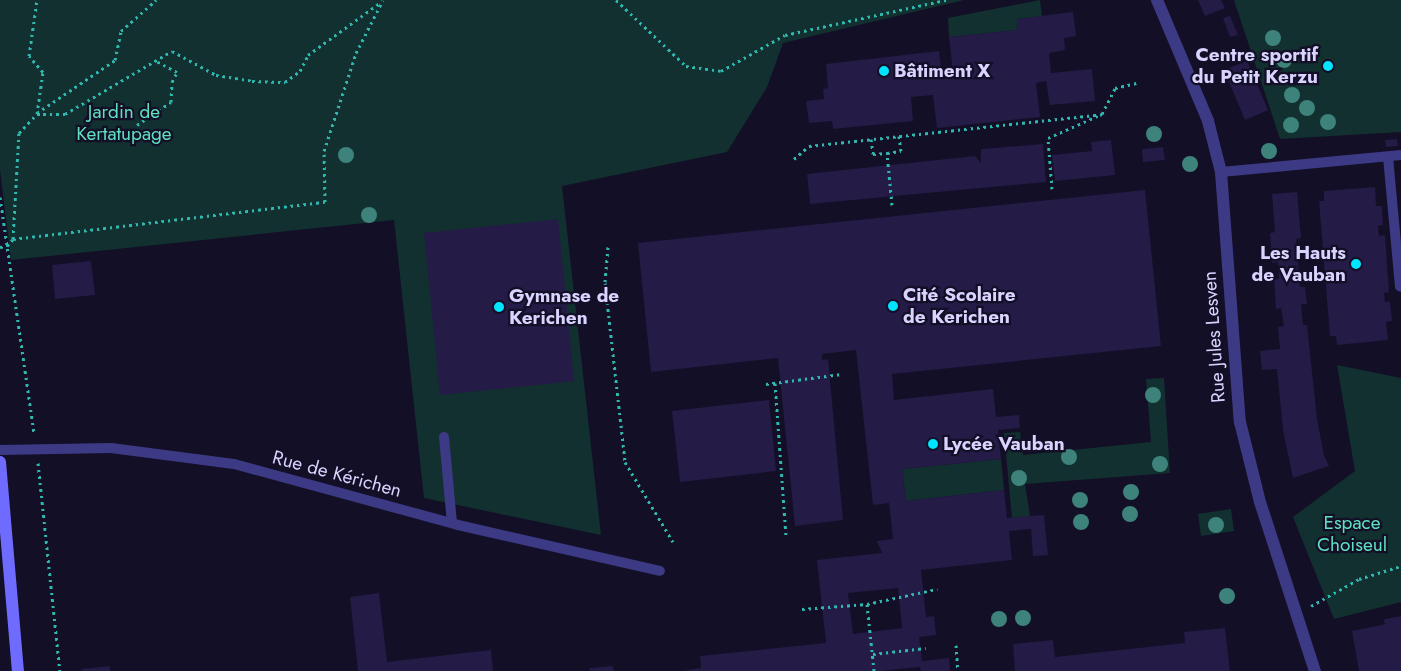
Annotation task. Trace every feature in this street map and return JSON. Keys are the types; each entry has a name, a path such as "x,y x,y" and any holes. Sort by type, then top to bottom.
{"main road":[{"path":"0,462 18,671"}],"street":[{"name":"Rue Jules Lesven","path":"1157,0 1208,121 1221,172 1240,422 1260,502 1315,671"}],"lane":[{"path":"1221,172 1401,155"},
{"path":"1388,157 1400,286"},
{"path":"444,437 452,523"},
{"name":"Rue de Kérichen","path":"0,450 111,448 234,464 452,523 660,572"}],"path":[{"path":"36,114 43,72 29,56 37,0"},
{"path":"0,247 7,246 13,239 19,133 36,114 115,60 121,31 156,0"},
{"path":"36,114 65,114 172,51 216,75 285,82 300,71 308,55 383,0"},
{"path":"13,239 325,202 324,151 356,53 383,0"},
{"path":"616,0 686,66 721,70 785,35 946,0"},
{"path":"137,125 172,102 172,82 177,72 156,61"},
{"path":"1052,189 1048,138 1102,114 1115,88 1136,83"},
{"path":"794,159 809,146 1102,114"},
{"path":"871,139 872,154 887,153 901,151 899,136"},
{"path":"887,153 892,204"},
{"path":"0,197 36,448 60,671"},
{"path":"608,247 605,284 625,462 673,542"},
{"path":"766,384 841,374"},
{"path":"775,383 786,537"},
{"path":"1297,613 1359,579 1401,566"},
{"path":"802,609 867,604 937,589"},
{"path":"867,604 874,671"},
{"path":"956,645 958,671"},
{"path":"873,654 926,648"}],"green space":[{"name":"Jardin de Kertatupage","path":"0,0 964,0 783,43 767,87 727,152 562,186 601,535 424,498 394,220 11,260 0,170"},
{"path":"1040,0 1042,16 1017,19 1018,30 949,37 948,18"},
{"name":"Centre sportif du Petit Kerzu","path":"1234,0 1401,0 1401,132 1280,139"},
{"name":"Espace Choiseul","path":"1337,365 1401,378 1401,602 1334,619 1293,517 1355,471"},
{"path":"1164,378 1170,473 1025,484 1030,516 1012,518 1004,433 1020,432 1023,455 1151,442 1146,379"},
{"path":"1001,459 1004,490 906,501 902,469"},
{"path":"1231,509 1234,531 1201,536 1198,514"}],"building":[{"path":"1198,0 1221,0 1225,8 1205,16"},
{"name":"Bâtiment X","path":"1073,12 1076,36 1064,38 1065,50 1049,53 1051,73 1092,69 1095,101 1050,105 1046,81 1036,83 1040,117 937,128 933,95 911,97 913,121 833,129 832,121 809,123 806,101 824,99 823,89 828,88 826,64 939,51 942,75 953,73 949,37 1018,30 1017,19"},
{"path":"1230,16 1238,35 1230,37 1223,18"},
{"path":"1247,61 1268,110 1245,120 1224,70"},
{"path":"1397,139 1398,146 1386,147 1385,140"},
{"path":"1111,140 1115,175 1055,181 1052,155 1092,151 1091,142"},
{"path":"1043,144 1046,182 810,204 807,174 975,156 981,163 981,149"},
{"path":"1163,147 1165,160 1143,162 1142,149"},
{"name":"Les Hauts de Vauban","path":"1375,187 1376,206 1382,206 1383,225 1378,226 1379,236 1385,235 1389,292 1384,293 1385,302 1390,302 1392,321 1386,322 1388,340 1337,345 1336,336 1330,336 1319,201 1324,201 1324,191"},
{"name":"Lycée Vauban","path":"1145,190 1161,346 892,374 894,400 993,389 996,417 1019,415 1020,428 998,430 1001,459 902,469 906,501 1004,490 1007,518 1044,515 1048,555 1033,556 1031,529 1009,531 1012,560 921,570 926,617 934,616 936,635 919,637 922,661 949,658 950,671 921,671 920,667 879,671 682,671 701,668 700,656 826,643 817,560 882,553 877,541 893,539 889,503 873,505 856,350 822,354 822,360 828,359 843,520 795,526 778,358 651,372 638,243","holes":["898,588 902,628 853,634 848,593"]},
{"path":"1297,192 1301,238 1296,239 1300,287 1305,287 1307,304 1301,304 1303,325 1307,325 1317,419 1324,455 1329,466 1293,478 1283,430 1277,369 1262,370 1260,351 1280,349 1278,327 1284,326 1281,308 1276,309 1274,279 1279,279 1278,262 1272,263 1270,233 1275,232 1272,194"},
{"name":"Gymnase de Kerichen","path":"558,219 574,381 440,395 424,233"},
{"path":"91,261 95,295 55,299 52,265"},
{"path":"769,400 776,471 680,482 672,411"},
{"path":"379,593 387,662 491,650 493,671 358,671 350,597"},
{"path":"1401,616 1401,671 1359,671 1352,631 1386,624 1383,621 1385,619"},
{"path":"1225,628 1230,671 1015,671 1013,644 1053,640 1055,657 1185,643 1184,632"},
{"path":"110,666 110,671 82,671 82,669"},
{"path":"613,666 614,671 590,671 589,668"}],"place":[{"name":"Centre sportif du Petit Kerzu","path":"1328,66"},
{"name":"Bâtiment X","path":"884,71"},
{"name":"Les Hauts de Vauban","path":"1356,264"},
{"name":"Cité Scolaire de Kerichen","path":"893,306"},
{"name":"Gymnase de Kerichen","path":"499,307"},
{"name":"Lycée Vauban","path":"933,444"}]}
